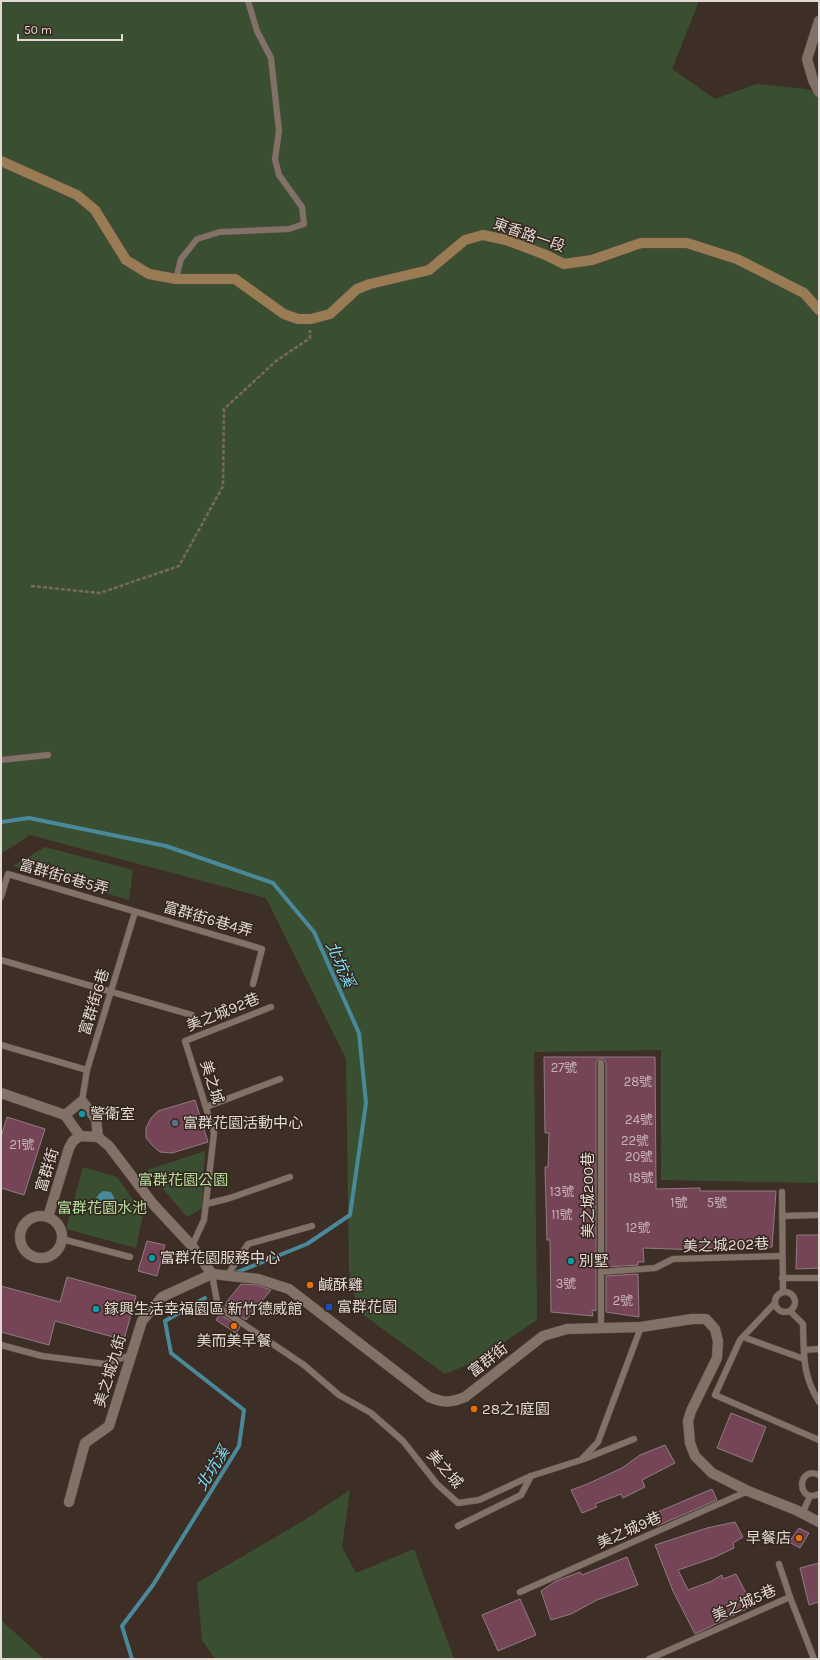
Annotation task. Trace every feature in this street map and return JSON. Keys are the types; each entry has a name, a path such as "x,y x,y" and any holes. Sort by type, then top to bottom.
{"street":[{"path":"819,21 807,59 813,80 819,92"},
{"name":"東香路一段","path":"1,161 77,195 95,210 126,260 149,274 176,280 235,280 284,314 298,319 311,319 330,314 357,289 370,284 429,270 465,240 483,235 506,240 540,252 564,264 592,260 642,243 687,243 737,259 804,293 819,310"},
{"path":"1,1093 65,1115 80,1136 98,1137 109,1146 153,1204 192,1246 212,1274"},
{"path":"65,1115 82,1101 96,1119 98,1137"},
{"name":"富群街","path":"48,1217 72,1140 80,1136"},
{"path":"41,1216 54,1220 59,1226 62,1239 56,1252 44,1258 30,1255 25,1250 20,1238 24,1225 35,1217 41,1216"},
{"name":"富群街","path":"212,1274 258,1279 289,1288 429,1397 439,1401 452,1402 465,1397 543,1336 567,1329 642,1327 692,1319 706,1319 715,1329 718,1341 717,1358 691,1411 688,1421 690,1443 695,1456 708,1469 748,1491 819,1522"},
{"name":"美之城九街","path":"69,1502 84,1443 109,1426 142,1321 162,1297 212,1274"}],"lane":[{"path":"176,280 181,259 197,239 220,232 289,229 304,224 302,207 279,175 275,159 279,131 271,58 257,31 248,1"},
{"path":"1,760 48,755"},
{"name":"富群街6巷5弄","path":"1,897 8,874 136,912"},
{"name":"富群街6巷4弄","path":"136,912 262,949 253,984"},
{"name":"富群街6巷","path":"82,1101 87,1070 136,912"},
{"path":"1,960 192,1015"},
{"name":"美之城92巷","path":"185,1041 271,1007"},
{"name":"美之城","path":"185,1041 214,1133 204,1220 192,1246"},
{"path":"1,1045 87,1070"},
{"name":"美之城200巷","path":"601,1063 601,1328"},
{"path":"206,1107 280,1079"},
{"path":"206,1204 230,1198 290,1177"},
{"path":"782,1192 783,1292"},
{"path":"782,1216 819,1215"},
{"path":"227,1276 248,1244 312,1226"},
{"path":"62,1239 130,1257"},
{"name":"美之城202巷","path":"601,1272 654,1268 674,1259 782,1256"},
{"name":"美之城","path":"212,1274 218,1307 304,1365 339,1395 371,1414 403,1441 437,1484 458,1503 479,1500 531,1476 581,1460 598,1442 642,1327"},
{"path":"782,1278 819,1278"},
{"path":"774,1304 778,1310 782,1312 790,1311 795,1304 795,1300 790,1293 783,1292 776,1296 774,1304 743,1337 715,1395 819,1440"},
{"path":"790,1311 803,1324 804,1359 810,1387 819,1402"},
{"path":"743,1337 804,1359"},
{"path":"1,1345 42,1356 105,1364 131,1355"},
{"path":"804,1350 819,1349"},
{"path":"581,1460 634,1439"},
{"path":"819,1474 814,1473 807,1475 802,1481 802,1488 806,1494 810,1496 819,1494"},
{"path":"458,1526 521,1495 531,1476"},
{"name":"美之城9巷","path":"520,1592 748,1491"},
{"path":"802,1514 810,1496"},
{"path":"779,1564 790,1597"},
{"name":"美之城5巷","path":"649,1659 790,1597 814,1659"}],"path":[{"path":"31,586 100,594 179,566 223,486 224,409 276,361 310,338 311,319"}],"green space":[{"path":"1,1 699,1 672,69 715,99 756,84 806,89 819,93 819,1183 661,1180 661,1050 534,1052 537,1320 474,1362 445,1374 358,1311 349,1270 346,1059 266,898 30,835 1,854"},
{"path":"45,847 133,870 129,900 13,866"},
{"name":"富群花園公園","path":"205,1151 202,1208 187,1217 147,1170"},
{"name":"富群花園水池","path":"83,1167 117,1177 143,1214 136,1248 66,1229"},
{"path":"350,1490 342,1547 356,1573 414,1549 454,1659 215,1659 202,1640 197,1583 303,1521"},
{"path":"1,1620 44,1659 1,1659"}],"water":[{"path":"103,1191 111,1192 114,1197 115,1207 112,1211 102,1210 96,1205 96,1198"}],"building":[{"path":"544,1057 655,1057 656,1189 700,1188 700,1191 776,1191 772,1247 740,1246 740,1248 700,1248 700,1250 643,1248 644,1262 638,1262 638,1265 606,1267 606,1063 604,1059 599,1059 596,1063 596,1311 592,1310 593,1316 551,1312 550,1240 547,1240 545,1167 548,1167 549,1133 545,1133"},
{"name":"富群花園活動中心","path":"195,1100 208,1142 172,1153 160,1152 146,1138 146,1128 151,1118 158,1111"},
{"path":"7,1117 45,1129 24,1195 1,1188 1,1137"},
{"path":"797,1235 819,1235 819,1268 796,1269"},
{"name":"富群花園服務中心","path":"147,1241 165,1245 157,1276 138,1271"},
{"name":"別墅","path":"638,1274 639,1317 606,1312 606,1276"},
{"path":"67,1277 136,1296 124,1340 55,1321 49,1345 1,1332 1,1286 60,1302"},
{"path":"241,1284 257,1285 271,1290 246,1320 225,1306"},
{"path":"220,1314 240,1327 236,1333 216,1320"},
{"path":"731,1413 766,1427 752,1462 717,1448"},
{"path":"665,1445 675,1463 642,1480 645,1487 623,1498 621,1494 595,1504 597,1507 582,1513 571,1490 622,1468 640,1455"},
{"path":"712,1489 717,1500 657,1526 653,1514"},
{"path":"735,1522 743,1537 733,1543 734,1548 713,1558 678,1570 688,1590 712,1581 722,1575 723,1579 736,1574 753,1606 695,1634 673,1591 655,1545 707,1528"},
{"name":"早餐店","path":"799,1528 809,1533 800,1548 789,1542"},
{"path":"627,1557 638,1585 597,1600 571,1614 551,1620 541,1591 556,1581 580,1572 582,1575"},
{"path":"819,1563 819,1602 809,1605 800,1568"},
{"path":"520,1599 536,1635 498,1651 482,1615"}],"waterway":[{"name":"北坑溪","path":"1,822 29,818 166,846 273,883 314,932 359,1033 366,1103 350,1215 307,1244 235,1273"},
{"name":"北坑溪","path":"132,1659 122,1626 153,1585 239,1446 244,1410 171,1353 165,1321 205,1298"}],"place":[{"name":"警衛室","path":"82,1114"},
{"name":"富群花園活動中心","path":"175,1123"},
{"name":"富群花園服務中心","path":"152,1258"},
{"name":"別墅","path":"571,1261"},
{"name":"鹹酥雞","path":"310,1285"},
{"name":"富群花園","path":"329,1307"},
{"name":"鎵興生活幸福園區 新竹德威館","path":"96,1309"},
{"name":"美而美早餐","path":"234,1326"},
{"name":"28之1庭園","path":"474,1409"},
{"name":"早餐店","path":"799,1538"}]}
